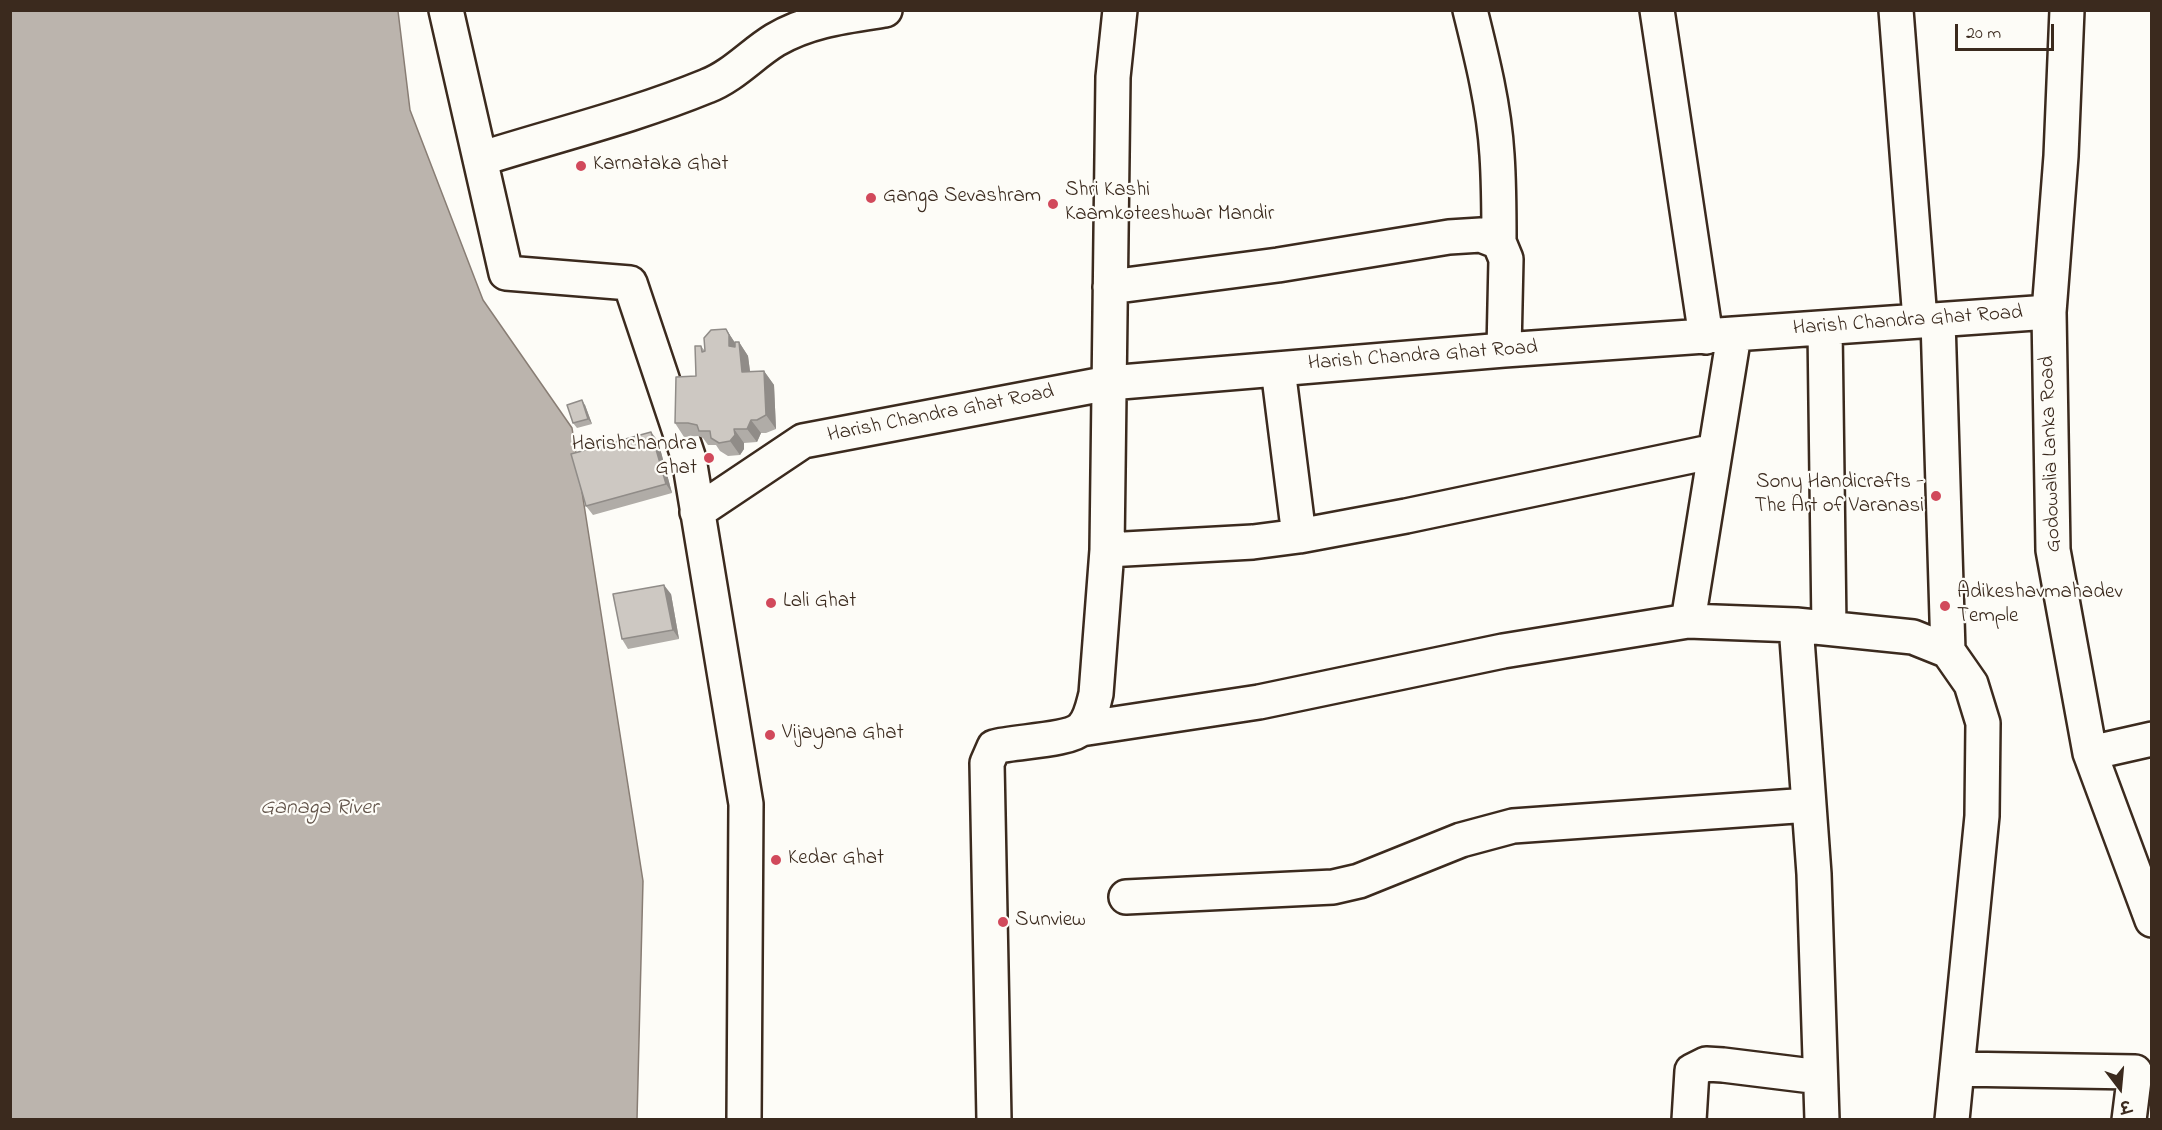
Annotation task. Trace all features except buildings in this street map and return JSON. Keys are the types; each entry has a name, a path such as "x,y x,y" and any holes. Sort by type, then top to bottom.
{"street":[{"path":"446,10 506,273 630,283 689,459 746,804 744,1119"},
{"path":"480,159 672,100 711,85 773,41 801,26 885,10"},
{"path":"1081,729 1092,712 1096,694 1107,550 1113,77 1120,10"},
{"path":"1470,10 1485,71 1497,154 1499,242 1506,259 1504,350"},
{"path":"1657,10 1720,336 1715,451 1689,621"},
{"path":"1896,10 1929,320 1948,651 1971,684 1983,723 1982,816 1952,1119"},
{"name":"Godowalia Lanka Road","path":"2067,10 2061,156 2049,312 2053,550 2090,753 2151,920"},
{"path":"1110,287 1266,266 1449,237 1481,235 1499,242"},
{"name":"Harish Chandra Ghat Road","path":"697,512 803,441 1109,383 1504,350 2049,312"},
{"path":"1825,328 1829,628"},
{"path":"1278,369 1299,536"},
{"path":"1107,550 1253,542 1299,536 1715,451"},
{"path":"994,1119 987,763 994,747 1011,742 1062,737 1081,729 1258,702 1503,651 1689,621 1796,625 1913,636 1948,651"},
{"path":"1796,625 1814,874 1822,1119"},
{"path":"2090,753 2151,739"},
{"path":"1126,897 1333,886 1359,881 1461,840 1513,826 1809,805"},
{"path":"1689,1119 1692,1071 1706,1064 1820,1077"},
{"path":"1957,1069 2134,1072 2129,1119"}],"water":[{"name":"Ganaga River","path":"10,11 398,11 410,110 483,300 572,428 643,881 637,1119 11,1119"}],"place":[{"name":"Karnataka Ghat","path":"581,166"},
{"name":"Ganga Sevashram","path":"871,198"},
{"name":"Shri Kashi Kaamkoteeshwar Mandir","path":"1053,204"},
{"name":"Harishchandra Ghat","path":"709,458"},
{"name":"Sony Handicrafts - The Art of Varanasi","path":"1936,496"},
{"name":"Lali Ghat","path":"771,603"},
{"name":"Adikeshavmahadev Temple","path":"1945,606"},
{"name":"Vijayana Ghat","path":"770,735"},
{"name":"Kedar Ghat","path":"776,860"},
{"name":"Sunview","path":"1003,922"}]}
